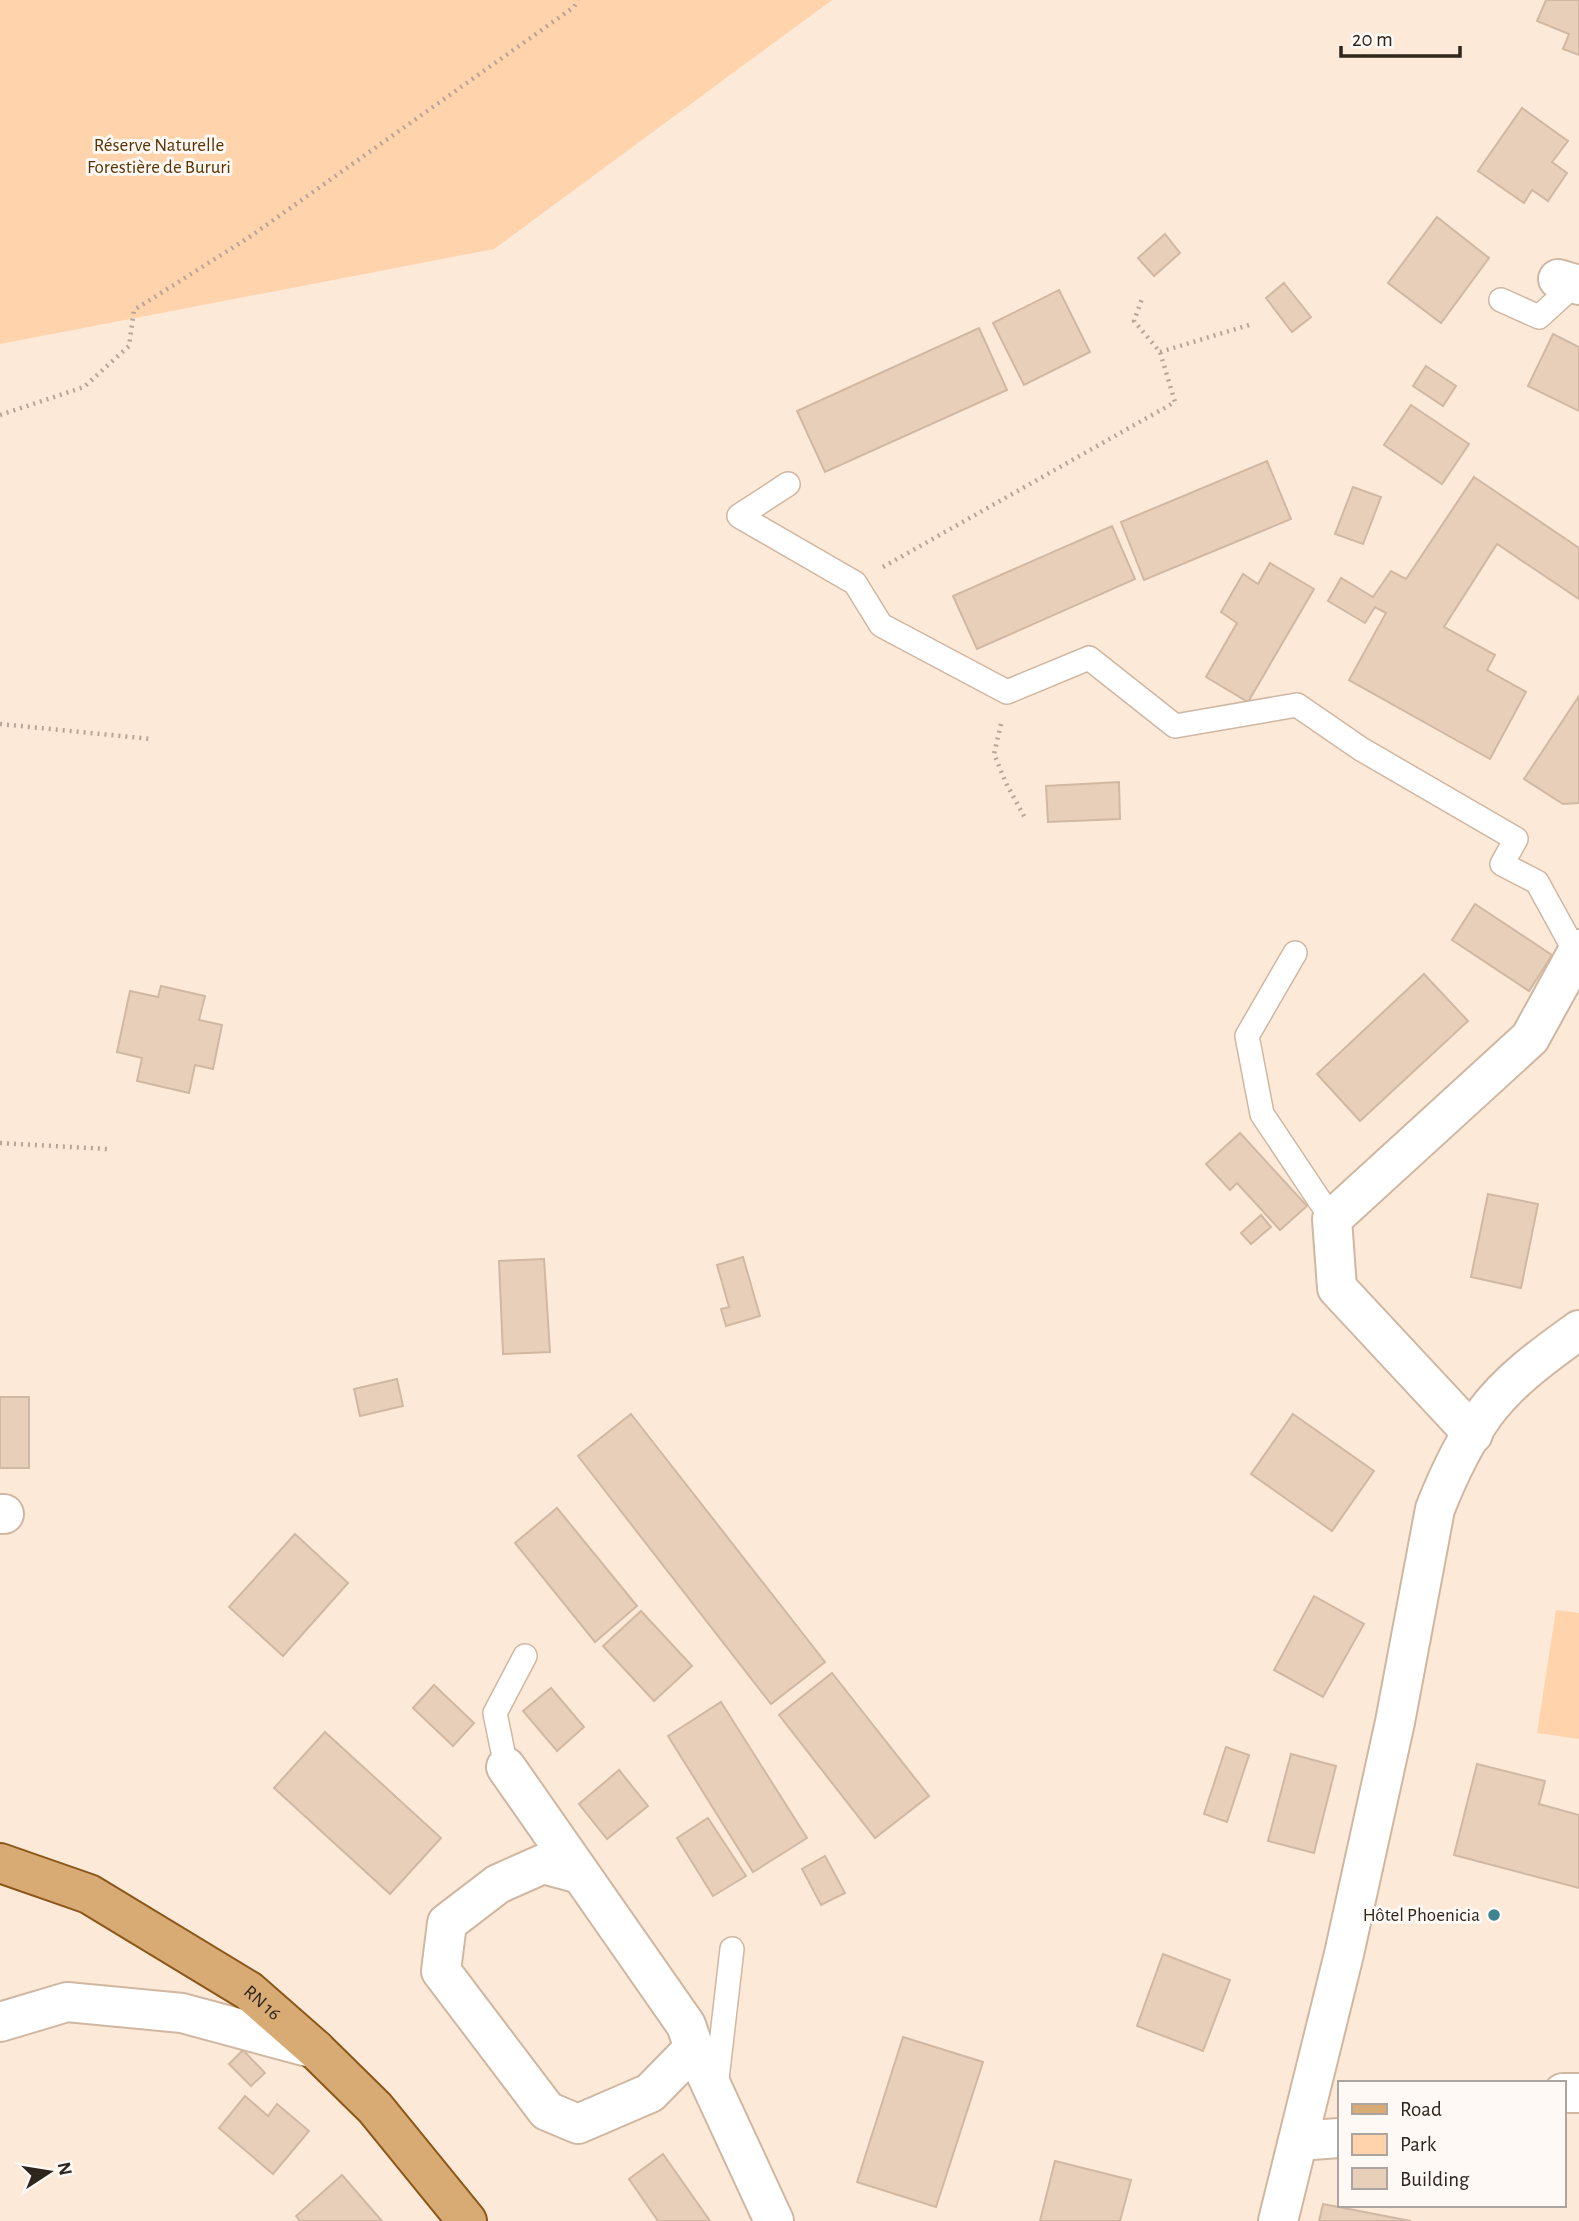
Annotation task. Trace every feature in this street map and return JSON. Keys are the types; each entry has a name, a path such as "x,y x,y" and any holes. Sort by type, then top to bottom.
{"main road":[{"name":"RN 16","path":"0,1863 89,1894 248,1991 315,2049 375,2108 467,2221"}],"street":[{"path":"1473,1434 1337,1288 1332,1219 1530,1038 1578,951"},
{"path":"1278,2221 1344,1954 1395,1722 1435,1509 1447,1479 1486,1412 1542,1356 1579,1329"},
{"path":"506,1766 686,2025 694,2049 774,2221"},
{"path":"580,1874 543,1864 498,1884 447,1923 441,1971 547,2111 578,2124 650,2093 694,2049"},
{"path":"0,2022 67,2002 182,2013 315,2049"},
{"path":"1298,2141 1338,2138"}],"lane":[{"path":"1501,300 1539,317 1571,282"},
{"path":"789,484 738,516 855,583 881,625 1007,692 1089,658 1175,726 1297,705 1361,749 1516,839 1502,864 1537,882 1578,951"},
{"path":"1295,953 1247,1035 1262,1114 1332,1219"},
{"path":"506,1766 495,1713 525,1657"},
{"path":"716,2094 732,1949"}],"path":[{"path":"0,415 84,387 129,346 134,310 248,238 573,7 578,0"},
{"path":"855,583 1175,401 1160,352 1134,321 1143,296"},
{"path":"1160,352 1249,325"},
{"path":"1007,692 994,754 1025,818"},
{"path":"0,724 151,739"},
{"path":"0,1143 107,1149"}],"green space":[{"name":"Réserve Naturelle Forestière de Bururi","path":"0,0 832,0 494,249 0,344"},
{"path":"1556,1610 1579,1613 1579,1739 1537,1733"}],"building":[{"path":"1546,0 1579,0 1579,55 1563,49 1569,34 1537,21"},
{"path":"1522,108 1568,141 1552,162 1567,173 1548,201 1532,190 1524,203 1478,171"},
{"path":"1437,217 1489,258 1441,323 1388,283"},
{"path":"1165,234 1180,253 1154,276 1138,258"},
{"path":"1284,283 1311,317 1292,332 1266,298"},
{"path":"1059,290 1090,352 1024,385 993,323"},
{"path":"979,328 1007,390 825,472 797,411"},
{"path":"1553,334 1579,347 1579,411 1528,386"},
{"path":"1426,366 1456,386 1443,406 1413,386"},
{"path":"1411,405 1469,444 1442,484 1384,445"},
{"path":"1267,461 1291,519 1144,580 1121,522"},
{"path":"1474,477 1579,548 1579,599 1497,544 1444,627 1495,655 1487,670 1526,692 1490,759 1349,680 1386,613 1375,607 1365,623 1328,601 1341,578 1373,597 1391,571 1406,579"},
{"path":"1353,487 1381,497 1363,544 1335,534"},
{"path":"1112,526 1135,579 977,649 953,596"},
{"path":"1270,563 1314,589 1248,702 1206,677 1237,623 1221,612 1243,574 1258,584"},
{"path":"1579,696 1579,803 1563,804 1524,779"},
{"path":"1119,782 1120,819 1048,822 1046,786"},
{"path":"1475,904 1552,955 1529,991 1452,940"},
{"path":"1424,974 1468,1021 1360,1121 1317,1074"},
{"path":"161,986 205,996 199,1020 222,1025 213,1069 195,1065 189,1093 137,1081 142,1058 117,1052 130,991 158,997"},
{"path":"1240,1133 1307,1206 1280,1230 1237,1183 1230,1190 1206,1164"},
{"path":"1488,1194 1538,1204 1521,1288 1471,1277"},
{"path":"1261,1215 1271,1227 1251,1244 1241,1233"},
{"path":"743,1257 760,1316 726,1326 721,1309 729,1307 717,1265"},
{"path":"544,1259 550,1352 503,1354 499,1261"},
{"path":"397,1379 403,1406 360,1416 354,1389"},
{"path":"0,1397 29,1397 29,1468 0,1468"},
{"path":"631,1414 825,1662 771,1704 578,1456"},
{"path":"1293,1414 1374,1471 1332,1531 1251,1474"},
{"path":"557,1508 637,1606 595,1642 515,1543"},
{"path":"295,1534 348,1583 283,1656 229,1607"},
{"path":"1314,1596 1364,1624 1323,1697 1274,1670"},
{"path":"641,1611 692,1666 654,1701 603,1646"},
{"path":"832,1673 929,1796 875,1838 779,1715"},
{"path":"434,1685 474,1723 453,1746 413,1708"},
{"path":"551,1688 584,1727 557,1751 523,1711"},
{"path":"721,1702 807,1838 753,1872 668,1736"},
{"path":"325,1732 441,1838 390,1894 274,1788"},
{"path":"1226,1747 1249,1755 1227,1822 1204,1814"},
{"path":"1291,1754 1336,1766 1314,1853 1268,1841"},
{"path":"1477,1764 1545,1781 1539,1804 1579,1815 1579,1888 1454,1855"},
{"path":"619,1770 648,1806 607,1839 579,1804"},
{"path":"708,1818 746,1876 713,1896 677,1838"},
{"path":"825,1856 845,1893 821,1905 802,1869"},
{"path":"1163,1954 1230,1980 1203,2051 1137,2026"},
{"path":"903,2037 983,2062 936,2207 857,2182"},
{"path":"243,2050 265,2073 251,2086 229,2064"},
{"path":"245,2096 268,2116 277,2104 309,2131 273,2174 219,2128"},
{"path":"663,2154 710,2221 658,2221 629,2179"},
{"path":"1055,2161 1131,2180 1120,2221 1040,2221"},
{"path":"342,2175 382,2221 300,2221 296,2216"},
{"path":"1323,2204 1411,2221 1319,2221"}],"place":[{"name":"Hôtel Phoenicia","path":"1494,1915"}]}
